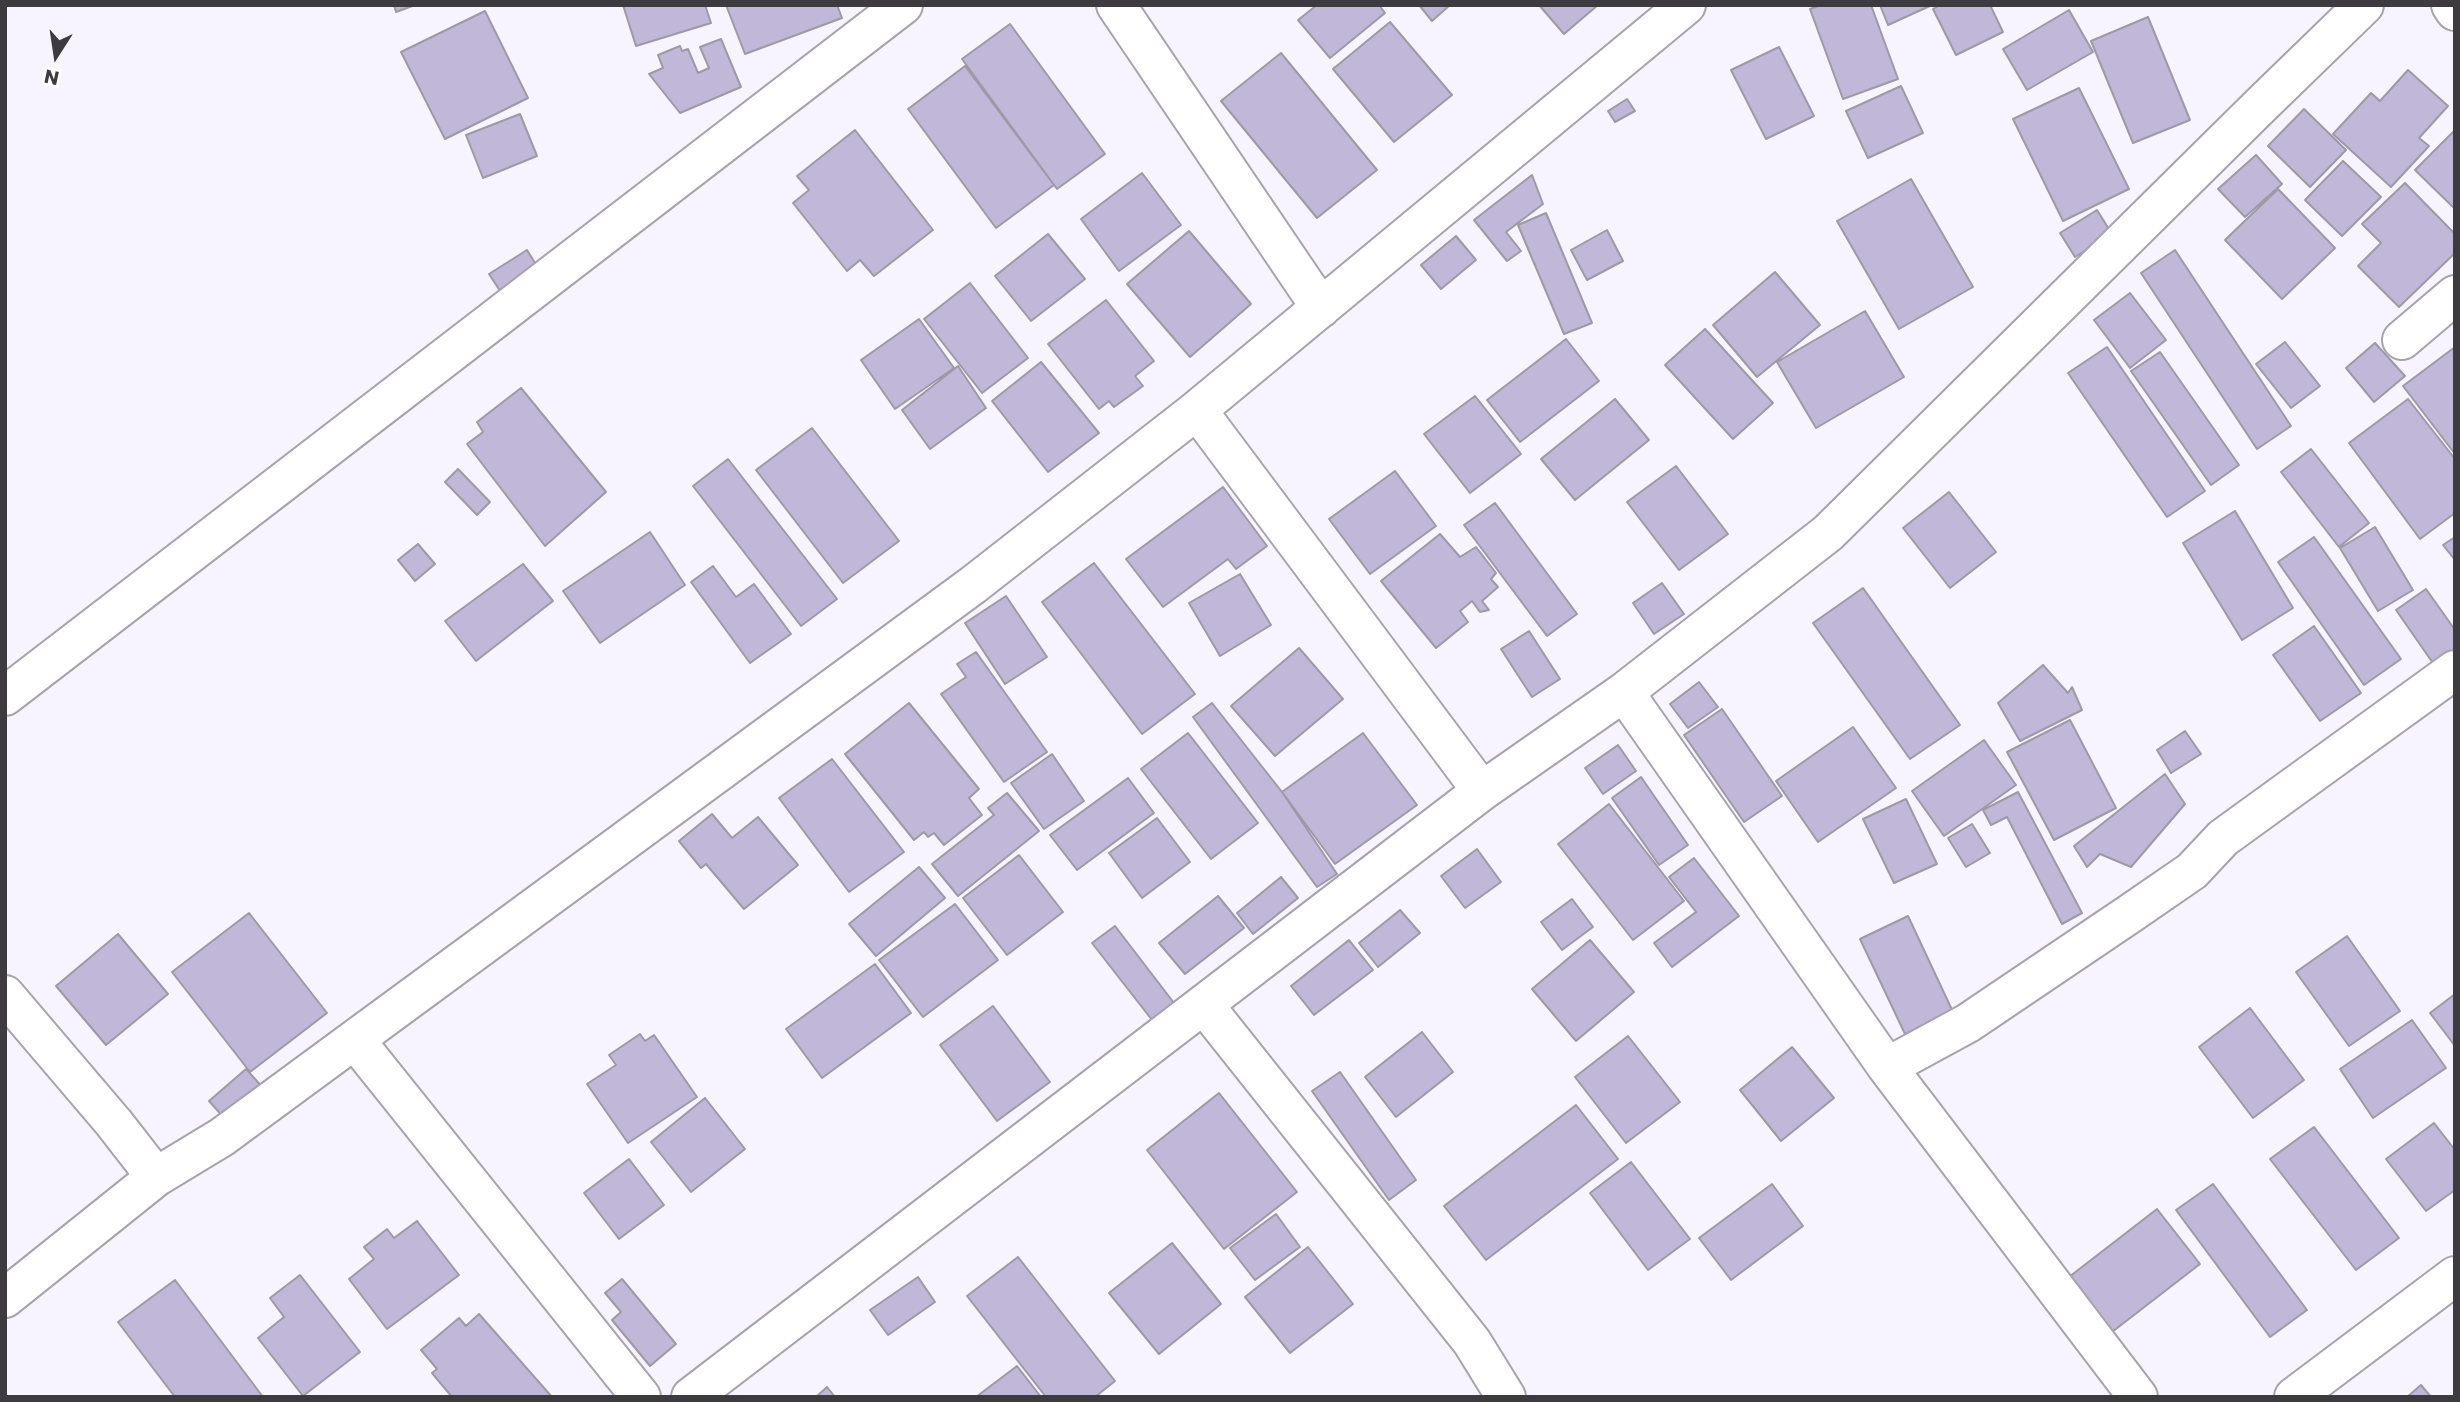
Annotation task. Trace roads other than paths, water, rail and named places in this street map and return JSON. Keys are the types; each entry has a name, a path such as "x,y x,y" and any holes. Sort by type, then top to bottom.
{"street":[{"path":"5,696 903,5"},
{"path":"1116,5 1321,308"},
{"path":"5,1298 156,1177 222,1138 973,585 1197,410 1686,5"},
{"path":"691,1397 1482,791 1624,692 1828,533 2364,5"},
{"path":"2451,5 2455,11"},
{"path":"2402,340 2455,295"},
{"path":"1197,410 1482,791"},
{"path":"1887,1067 1968,1023 2192,871 2223,838 2455,670"},
{"path":"1624,692 1887,1067 2138,1397"},
{"path":"5,995 114,1123 156,1177"},
{"path":"1204,1005 1472,1342 1506,1397"},
{"path":"355,1040 642,1397"},
{"path":"2294,1397 2455,1276"}]}
